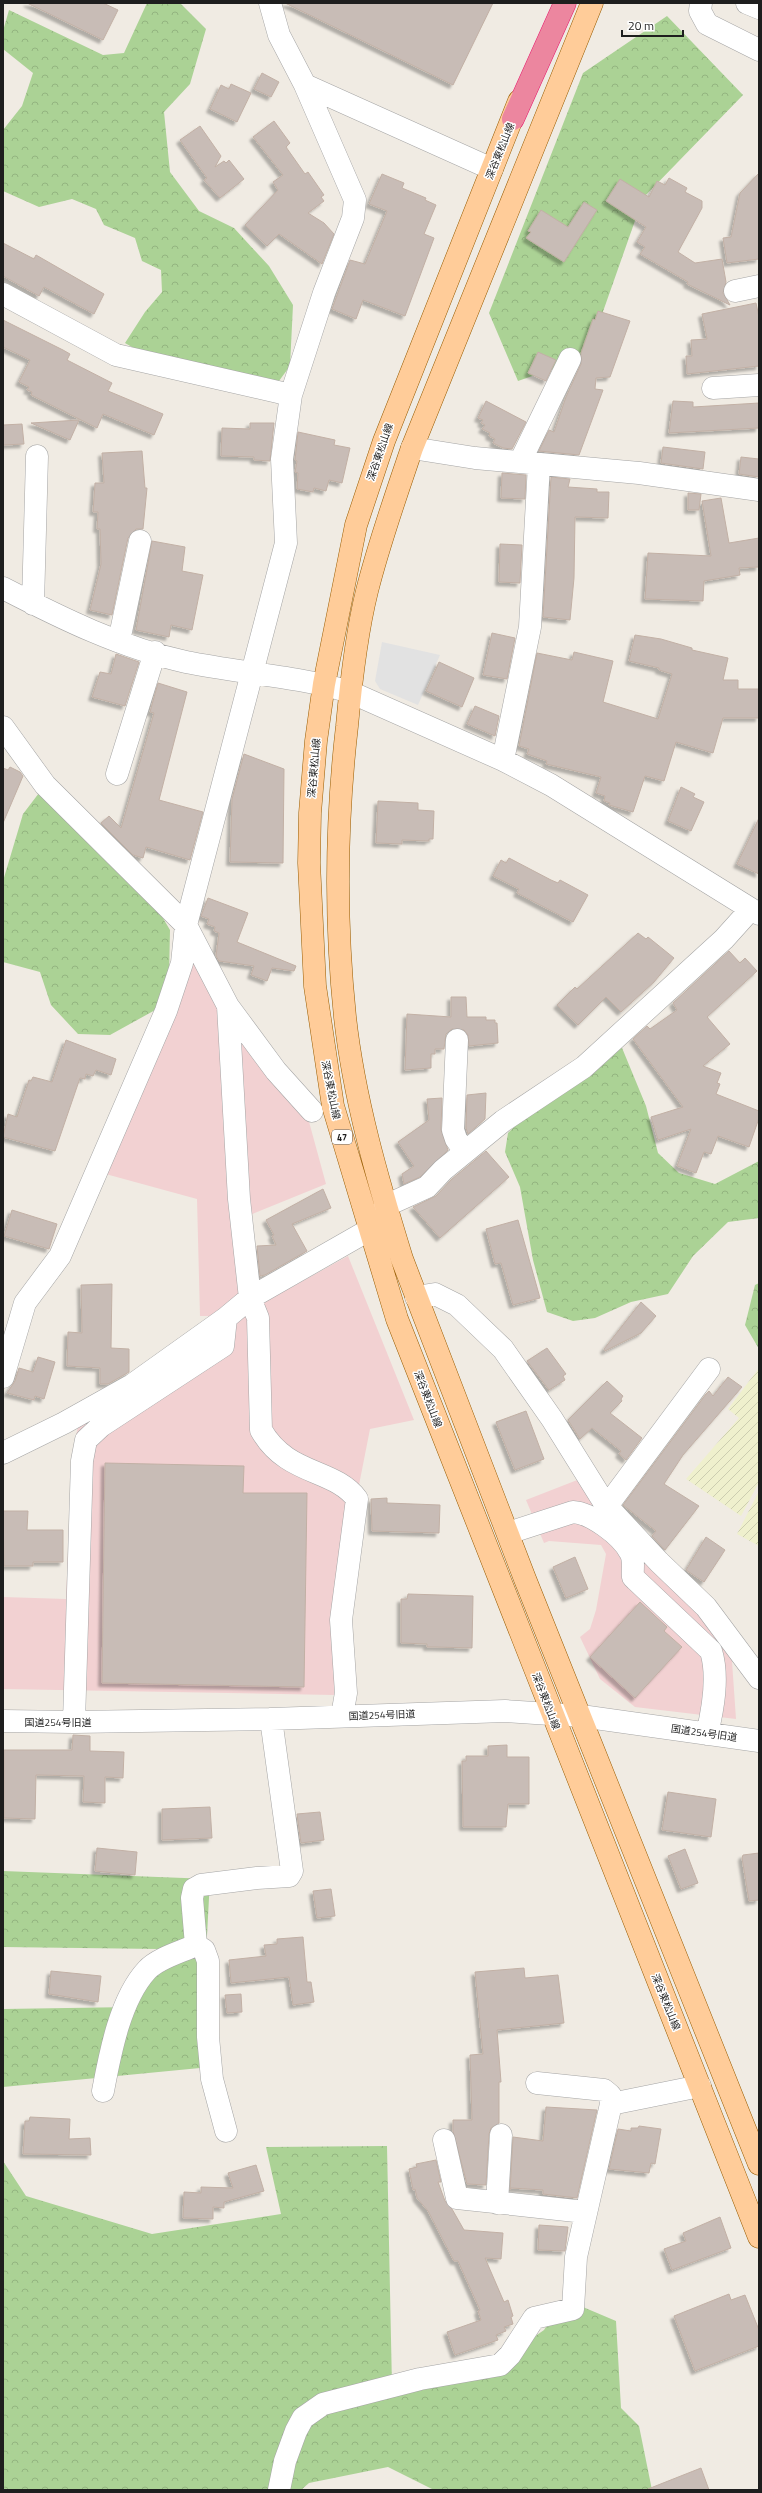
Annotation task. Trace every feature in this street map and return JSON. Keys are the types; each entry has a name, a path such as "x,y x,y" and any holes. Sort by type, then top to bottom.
{"highway":[{"path":"513,119 565,3"}],"main road":[{"name":"深谷東松山線","path":"553,3 513,119 384,441 356,525 324,684 316,741 310,813 310,863 315,986 333,1106 369,1230 397,1319 550,1713 759,2237"},
{"name":"47","path":"592,3 412,448 386,523 367,592 350,692 339,798 339,930 349,1040 363,1116 385,1206 416,1297 508,1533 759,2164"}],"street":[{"path":"3,1377 25,1303 60,1256 166,1010 182,963 186,925 211,835 251,673 286,543 282,459 291,395 324,293 353,218 355,200 304,85 279,35 270,3"},
{"path":"701,3 700,11 708,24 759,50"},
{"path":"746,3 759,8"},
{"path":"304,85 492,170"},
{"path":"735,291 759,286"},
{"path":"3,294 116,355 291,395"},
{"path":"503,760 530,627 530,463 570,358"},
{"path":"713,388 759,385"},
{"path":"412,448 475,458 639,473 759,490"},
{"path":"33,604 37,456"},
{"path":"119,641 140,541"},
{"path":"3,588 33,604 119,641 184,661 324,684 350,692 503,760 551,785 757,912 724,939 584,1067 503,1121 465,1152 427,1187 385,1206"},
{"path":"117,774 155,652"},
{"path":"3,727 45,785 186,925 228,1006 276,1071 312,1110"},
{"path":"228,1006 238,1199 250,1298 258,1318 261,1430 268,1443 282,1456 297,1466 350,1490 357,1499 341,1620 346,1693 342,1716"},
{"path":"457,1040 453,1130 456,1140 465,1152"},
{"path":"3,1453 64,1423 132,1385 226,1318 250,1298 369,1230"},
{"path":"416,1297 435,1294 452,1302 469,1314 503,1349 552,1419 605,1504 659,1562 706,1607 759,1678"},
{"path":"74,1722 82,1461 86,1440 101,1426 223,1346 226,1318"},
{"path":"605,1504 613,1498 709,1369"},
{"path":"508,1533 572,1512 583,1512 605,1526 630,1552 633,1577 711,1652 715,1664 711,1717 707,1734"},
{"name":"国道254号旧道","path":"3,1721 74,1722 271,1719 505,1711 581,1716 759,1740"},
{"path":"196,1945 192,1898 194,1889 208,1884 289,1876 292,1871 271,1719"},
{"path":"103,2091 110,2054 131,1993 147,1969 196,1945"},
{"path":"196,1945 204,1950 208,1961 208,2037 212,2072 226,2131"},
{"path":"279,2490 285,2461 296,2431 303,2418 322,2404 420,2379 500,2365 510,2355 534,2318 573,2309 576,2257 585,2212 611,2104 610,2095 604,2090 537,2083"},
{"path":"611,2104 700,2086"},
{"path":"497,2203 501,2135"},
{"path":"444,2140 457,2198 585,2212"}],"shaded area":[{"path":"382,642 440,655 418,705 380,689 375,681"},
{"path":"191,950 308,1118 326,1184 245,1217 259,1305 348,1256 414,1420 370,1429 359,1485 347,1501 338,1596 334,1695 3,1689 3,1597 66,1599 72,1454 79,1422 216,1331 208,1316 200,1316 197,1199 102,1173"},
{"path":"585,1477 731,1647 736,1719 635,1707 600,1679 580,1637 590,1629 596,1610 606,1554 601,1545 549,1541 544,1543 526,1500"}],"green space":[{"path":"147,3 180,3 206,29 190,84 164,112 170,172 199,211 234,228 269,266 293,305 290,366 276,385 149,357 125,343 145,312 162,292 161,270 142,261 135,238 104,225 96,209 72,199 39,207 3,191 3,130 22,106 33,73 3,49 3,31 9,10 103,55 124,53"},
{"path":"667,16 743,95 643,198 587,357 518,381 489,313 583,73"},
{"path":"39,793 157,908 170,930 169,977 157,1009 110,1035 78,1034 51,1005 40,972 3,962 3,881 23,814"},
{"path":"620,1043 646,1106 658,1153 679,1173 715,1184 759,1161 759,1218 728,1222 693,1256 668,1294 631,1302 595,1318 573,1321 547,1312 533,1260 520,1187 505,1152 508,1133 525,1116"},
{"path":"759,1283 759,1349 745,1325 755,1285"},
{"path":"759,1368 759,1482 741,1516 686,1479 739,1418 728,1409"},
{"path":"759,1491 759,1546 737,1534"},
{"path":"3,1871 210,1879 200,2068 3,2087 3,2009 132,2007 158,1949 3,1947"},
{"path":"387,2146 392,2387 490,2368 544,2330 564,2299 616,2321 621,2408 639,2426 652,2490 434,2490 388,2467 309,2483 301,2490 3,2490 3,2161 26,2196 152,2234 281,2214 266,2147"}],"building":[{"path":"27,3 103,3 118,10 103,40"},
{"path":"285,3 493,3 453,85"},
{"path":"262,73 279,82 271,97 254,89"},
{"path":"231,84 251,93 237,122 210,109 221,85 229,89"},
{"path":"274,121 290,143 286,147 305,174 308,172 324,195 321,197 324,201 308,213 324,223 334,234 322,264 279,234 267,246 245,225 278,190 273,182 283,175 253,137"},
{"path":"200,126 221,156 215,167 224,161 226,163 229,160 244,179 220,198 204,180 207,178 180,140"},
{"path":"759,173 759,259 727,263 723,238 731,237 740,193"},
{"path":"382,174 404,183 402,188 426,198 425,200 436,205 424,234 434,238 405,316 363,300 356,319 332,309 350,260 365,264 387,211 369,204"},
{"path":"669,178 687,188 685,192 702,201 702,208 678,252 695,263 722,259 726,282 723,293 730,305 687,284 688,282 640,254 645,247 637,242 646,227 606,201 620,179 649,197 657,181 665,185"},
{"path":"584,202 597,210 564,262 526,238 531,232 528,231 541,210 568,227"},
{"path":"3,243 34,259 36,255 104,294 94,314 44,287 39,296 3,276"},
{"path":"756,303 759,317 759,366 687,374 686,356 692,356 691,340 707,339 702,314"},
{"path":"598,311 630,321 610,377 596,378 595,389 603,390 579,455 539,451 549,430 554,432 566,397 581,364 581,353 593,319 595,320"},
{"path":"3,320 70,354 67,360 112,383 108,391 163,414 154,435 103,414 97,428 31,395 32,392 27,390 29,387 19,382 30,360 3,347"},
{"path":"538,352 556,360 546,381 528,373"},
{"path":"486,401 526,422 512,449 503,448 493,443 495,439 489,436 490,433 482,429 485,425 481,423 483,420 478,418"},
{"path":"673,401 693,402 693,407 759,403 759,428 669,433"},
{"path":"79,420 70,440 31,423"},
{"path":"250,423 274,423 270,461 254,460 254,457 221,456 222,428 250,429"},
{"path":"22,424 24,444 3,445 3,425"},
{"path":"298,432 335,440 334,445 350,448 342,483 329,480 326,491 314,488 313,492 297,489 298,473 295,472 297,461 295,460"},
{"path":"663,447 705,452 703,469 661,463"},
{"path":"142,451 145,488 147,488 143,529 136,529 128,538 112,615 90,610 101,564 100,529 97,529 98,512 93,512 95,483 104,483 102,453"},
{"path":"741,457 759,459 759,477 739,474"},
{"path":"502,473 526,475 525,499 501,498"},
{"path":"551,477 570,479 568,487 597,489 597,492 609,492 608,518 575,517 574,578 570,620 543,617"},
{"path":"688,493 701,494 699,510 688,510"},
{"path":"721,498 729,543 759,538 759,567 739,568 740,575 704,581 703,601 645,599 648,553 711,556 702,501"},
{"path":"152,541 185,547 182,571 203,575 192,630 171,625 169,637 136,630"},
{"path":"500,544 522,545 520,583 499,582"},
{"path":"492,633 515,638 507,679 483,675"},
{"path":"635,635 661,639 692,648 692,650 728,658 723,680 738,680 738,689 759,689 759,718 723,718 713,753 676,742 664,781 645,776 633,812 609,805 610,803 604,801 605,796 596,793 601,777 546,764 547,761 527,754 529,749 519,746 537,653 572,660 574,652 613,661 603,702 658,719 672,674 659,670 659,668 629,661"},
{"path":"116,654 139,662 125,706 92,697 100,672 111,674"},
{"path":"439,662 474,678 462,707 426,691"},
{"path":"158,683 187,692 159,800 203,812 190,860 146,847 143,858 133,855 101,823 109,816 121,828 154,713 150,712"},
{"path":"475,706 499,716 495,736 467,724"},
{"path":"244,754 284,769 283,863 230,862 232,799"},
{"path":"10,767 20,772 23,776 3,823 3,768 8,770"},
{"path":"681,787 695,794 693,797 704,802 691,831 668,821"},
{"path":"378,801 418,803 418,810 434,811 433,839 429,839 429,841 402,840 402,844 376,843"},
{"path":"759,818 759,874 737,864"},
{"path":"509,858 551,880 558,883 560,880 588,895 573,922 517,893 519,889 493,876 501,860 506,863"},
{"path":"208,898 248,913 237,942 296,966 294,971 272,968 267,981 251,975 254,966 219,961 216,956 219,933 214,931 215,927 207,924 209,919 201,916"},
{"path":"638,933 646,939 648,937 674,958 654,982 621,1012 606,997 578,1025 557,1005 575,987 577,989"},
{"path":"729,951 740,963 745,958 757,971 707,1017 730,1044 703,1066 721,1073 717,1083 720,1084 716,1094 759,1111 759,1118 749,1147 718,1136 711,1154 704,1152 696,1173 677,1166 691,1129 658,1140 651,1117 683,1107 633,1039 647,1026 650,1029 677,1010 673,1003"},
{"path":"451,997 466,997 467,1017 486,1017 486,1020 495,1020 495,1023 497,1023 498,1043 469,1046 468,1035 464,1030 452,1029 446,1034 444,1049 435,1049 435,1054 431,1054 431,1068 405,1070 407,1014 451,1017"},
{"path":"66,1040 116,1059 111,1075 96,1070 93,1076 86,1074 85,1079 80,1078 55,1151 3,1137 8,1114 17,1117 29,1080 31,1081 33,1077 52,1082"},
{"path":"486,1093 485,1119 468,1134 466,1128 467,1095"},
{"path":"442,1098 441,1130 448,1150 420,1177 404,1184 402,1174 414,1166 398,1142 429,1120 427,1099"},
{"path":"486,1151 509,1177 440,1238 413,1207 436,1196 452,1179"},
{"path":"323,1189 331,1208 292,1224 307,1251 265,1275 260,1276 257,1246 276,1245 272,1236 274,1235 266,1220"},
{"path":"12,1210 57,1224 49,1249 4,1236"},
{"path":"518,1220 540,1298 513,1305 501,1263 495,1264 486,1229"},
{"path":"112,1284 111,1348 129,1349 129,1372 108,1384 100,1384 100,1368 67,1366 68,1332 82,1333 81,1285"},
{"path":"641,1302 656,1316 641,1333 605,1351 604,1349"},
{"path":"547,1348 566,1374 563,1376 565,1380 549,1390 527,1361"},
{"path":"38,1357 55,1362 44,1399 35,1396 34,1400 7,1393 15,1381 19,1368 33,1372"},
{"path":"728,1377 742,1387 683,1455 664,1484 699,1506 665,1550 652,1536 656,1531 623,1505 706,1394 709,1391 713,1396"},
{"path":"607,1381 623,1396 621,1399 622,1401 610,1413 642,1438 626,1460 619,1454 621,1451 592,1428 580,1439 568,1420"},
{"path":"526,1411 544,1459 515,1470 496,1422"},
{"path":"105,1463 244,1466 243,1493 307,1493 304,1687 102,1683"},
{"path":"387,1498 387,1503 440,1505 439,1533 372,1531 371,1499"},
{"path":"3,1511 28,1511 27,1530 63,1530 63,1562 33,1562 33,1566 4,1566"},
{"path":"706,1537 725,1550 704,1582 686,1570"},
{"path":"575,1557 588,1589 566,1598 553,1567"},
{"path":"408,1594 473,1596 472,1648 427,1647 427,1644 401,1643 401,1599 407,1599"},
{"path":"640,1602 667,1627 664,1631 682,1647 635,1698 590,1657"},
{"path":"73,1735 90,1736 90,1751 124,1752 123,1778 105,1777 105,1803 83,1802 84,1776 36,1775 35,1819 4,1818 4,1750 72,1750"},
{"path":"507,1745 507,1757 529,1757 529,1804 508,1804 506,1827 463,1827 462,1761 466,1761 466,1756 488,1756 488,1746"},
{"path":"668,1792 716,1799 711,1837 662,1830"},
{"path":"210,1807 212,1838 162,1840 162,1809"},
{"path":"320,1812 324,1840 301,1843 297,1814"},
{"path":"97,1848 137,1852 135,1875 95,1871"},
{"path":"685,1849 698,1883 681,1889 668,1856"},
{"path":"759,1853 759,1900 749,1901 742,1858 743,1855"},
{"path":"331,1889 335,1916 317,1918 313,1891"},
{"path":"303,1937 307,1982 311,1982 314,2002 293,2005 289,1977 231,1983 229,1960 266,1956 264,1945 277,1944 277,1939"},
{"path":"524,1968 525,1978 558,1975 564,2023 497,2030 501,2082 499,2082 499,2123 491,2128 489,2134 486,2185 467,2184 453,2131 453,2120 472,2120 470,2055 483,2054 475,1972"},
{"path":"51,1971 101,1976 98,2002 49,1994"},
{"path":"241,1994 242,2012 227,2013 225,1995"},
{"path":"546,2107 597,2110 577,2198 543,2194 543,2190 511,2188 510,2190 513,2137 543,2141"},
{"path":"30,2117 70,2119 69,2139 90,2138 91,2155 23,2154 25,2121 29,2121"},
{"path":"639,2126 661,2129 655,2164 651,2163 649,2173 609,2169 618,2129 631,2131 631,2128 638,2128"},
{"path":"436,2160 441,2182 438,2182 445,2201 452,2209 464,2230 503,2233 501,2259 485,2258 504,2302 508,2300 513,2316 511,2317 513,2324 504,2327 506,2331 496,2335 498,2340 455,2355 447,2332 481,2320 478,2311 480,2310 458,2261 454,2261 428,2211 417,2198 415,2189 413,2190 409,2169 417,2167 416,2164"},
{"path":"256,2165 264,2191 224,2202 224,2208 213,2207 213,2219 183,2218 184,2192 201,2193 201,2187 233,2188 228,2173"},
{"path":"720,2217 731,2248 672,2270 664,2249 686,2241 683,2233"},
{"path":"539,2225 568,2227 565,2251 538,2250"},
{"path":"729,2294 731,2300 745,2295 759,2330 759,2346 695,2371 674,2316"},
{"path":"701,2468 709,2490 648,2490 648,2489"}]}
